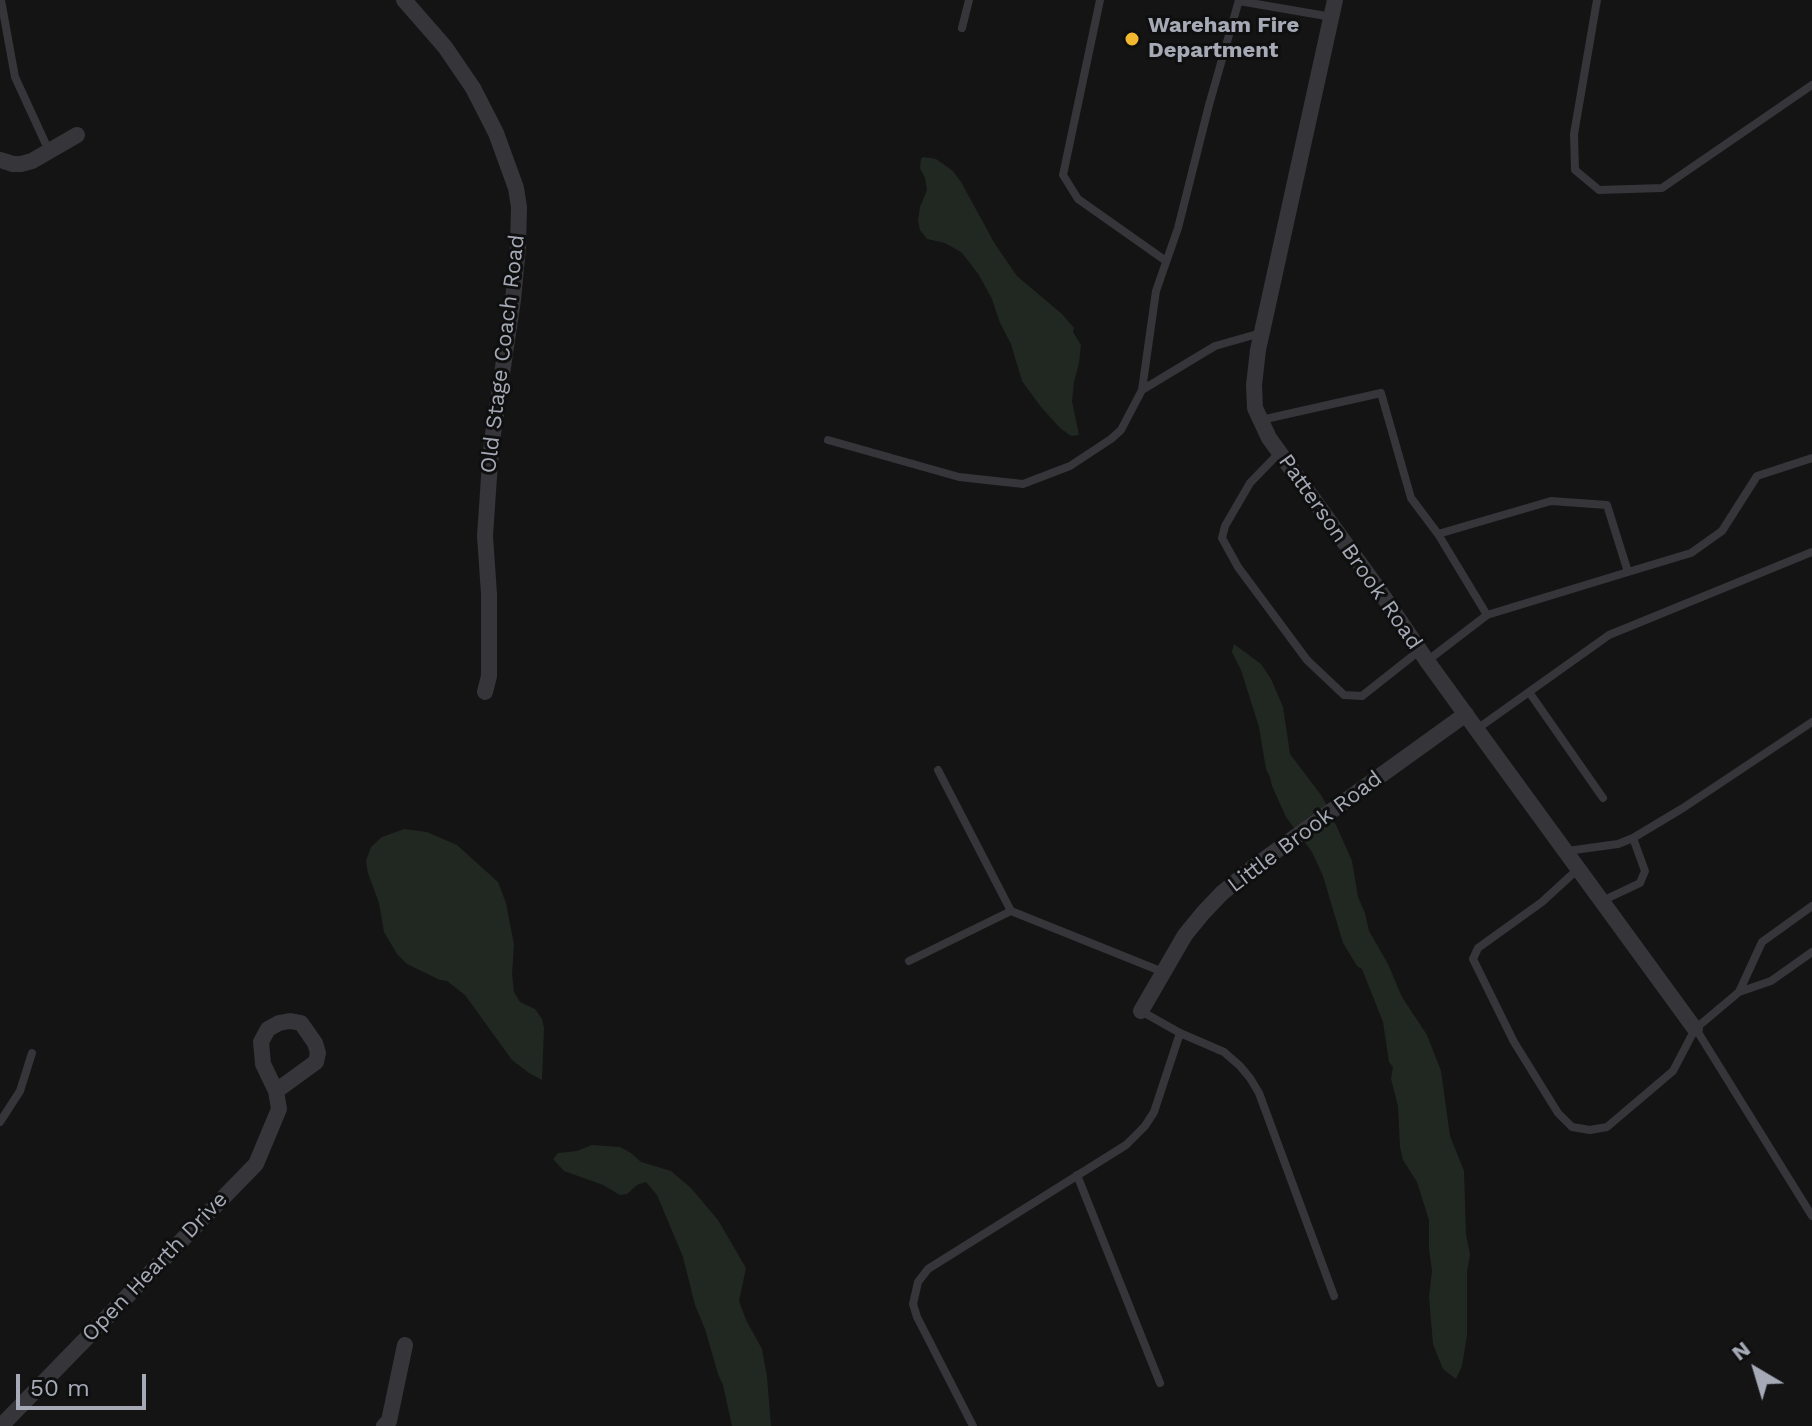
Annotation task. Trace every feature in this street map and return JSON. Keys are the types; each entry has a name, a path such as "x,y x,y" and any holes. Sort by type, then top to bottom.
{"street":[{"name":"Old Stage Coach Road","path":"404,0 445,47 473,88 496,133 516,188 519,207 513,300 489,477 485,536 489,676 485,692"},
{"name":"Patterson Brook Road","path":"1333,8 1262,333 1254,385 1255,408 1279,453 1695,1029"},
{"path":"0,160 21,164 77,135"},
{"name":"Little Brook Road","path":"1141,1011 1185,935 1222,893 1466,714"},
{"name":"Open Hearth Drive","path":"4,1415 256,1164 279,1109 276,1091"},
{"path":"390,1424 405,1345"}],"lane":[{"path":"1,0 15,77 49,151"},
{"path":"962,28 969,0"},
{"path":"1100,0 1063,175 1078,199 1166,261"},
{"path":"828,440 959,477 1023,484 1070,466 1111,439 1121,430 1142,390 1156,291 1178,228 1239,0 1333,8"},
{"path":"1597,0 1574,134 1575,170 1599,190 1662,188 1812,85"},
{"path":"1142,390 1215,346 1262,333"},
{"path":"1261,420 1381,393 1411,498 1438,534 1487,615"},
{"path":"1279,453 1250,483 1225,526 1222,538 1238,567 1307,660 1344,695 1362,696 1487,615 1691,553 1722,531 1757,476 1812,458"},
{"path":"1438,534 1551,501 1607,505 1628,572"},
{"path":"1477,730 1609,635 1812,552"},
{"path":"1529,692 1603,798"},
{"path":"1566,852 1618,844 1633,838 1812,722"},
{"path":"938,770 1011,911 1163,973"},
{"path":"1602,901 1640,883 1645,871 1633,838"},
{"path":"1578,869 1542,902 1478,948 1473,959 1514,1042 1558,1113 1572,1127 1590,1130 1607,1127 1673,1071 1695,1029 1739,992 1771,981 1812,952"},
{"path":"1739,992 1762,942 1812,906"},
{"path":"909,961 1011,911"},
{"path":"1141,1011 1180,1033 1224,1052 1250,1078 1259,1093 1334,1296"},
{"path":"1695,1029 1812,1216"},
{"path":"973,1426 917,1317 913,1304 918,1282 928,1269 1126,1145 1154,1112 1180,1033"},
{"path":"0,1122 20,1091 32,1053"},
{"path":"1077,1175 1160,1383"}],"shaded area":[{"path":"923,157 936,159 953,171 1017,276 1074,328 1073,332 1081,345 1072,401 1079,435 1071,436 1060,428 1022,381 992,299 966,258 945,243 927,239 920,230 920,207 927,190 920,168"},
{"path":"1234,644 1261,664 1271,679 1283,707 1290,754 1330,811 1352,861 1358,897 1369,931 1402,997 1427,1035 1441,1071 1450,1136 1464,1171 1466,1235 1470,1254 1467,1335 1462,1366 1456,1379 1443,1369 1433,1344 1429,1297 1432,1271 1429,1220 1417,1182 1403,1160 1398,1106 1391,1079 1393,1067 1389,1062 1383,1022 1362,969 1343,943 1323,876 1312,852 1286,817 1272,786 1259,727 1232,652"},
{"path":"404,829 427,832 457,845 498,882 506,903 514,945 514,992 520,1002 535,1009 544,1028 542,1080 512,1060 465,995 447,981 407,964 384,932 366,861 371,847 382,837"},
{"path":"592,1145 620,1147 641,1162 671,1171 691,1188 718,1220 746,1268 739,1301 762,1349 771,1426 732,1426 723,1385 695,1305 683,1257 657,1195 646,1182 620,1195 603,1185 564,1171 553,1159 558,1153 577,1151"}],"place":[{"name":"Wareham Fire Department","path":"1132,39"}]}
